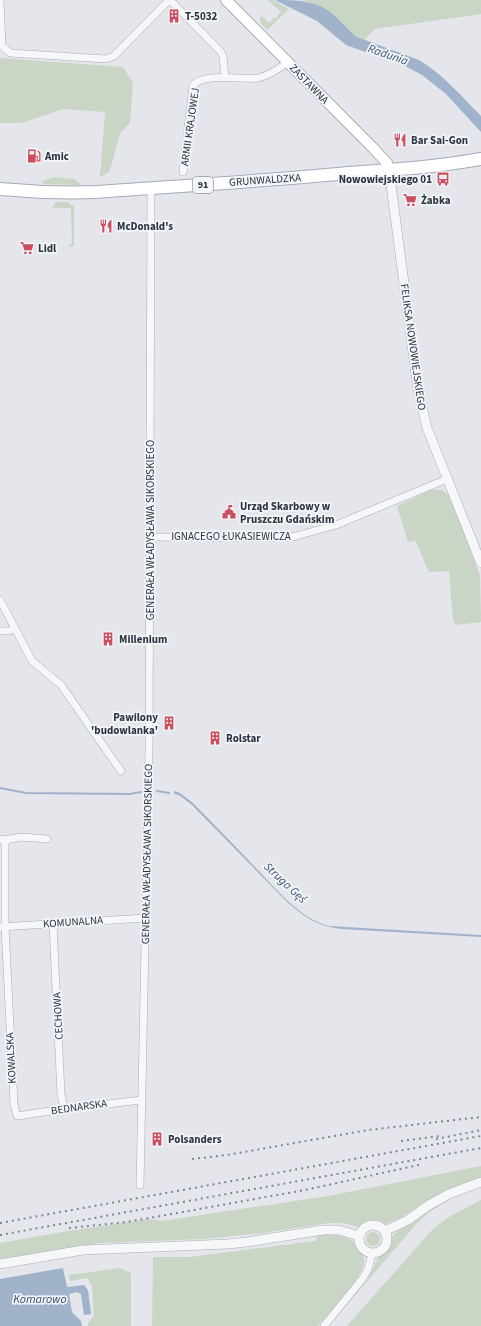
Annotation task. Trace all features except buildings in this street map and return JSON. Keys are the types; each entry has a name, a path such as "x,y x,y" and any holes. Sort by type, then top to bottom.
{"main road":[{"name":"ZASTAWNA","path":"226,0 381,156 387,164 389,170"},
{"name":"GRUNWALDZKA","path":"0,189 79,193 389,170 481,159"}],"street":[{"path":"0,0 2,46 10,53 106,60 110,59 169,0 220,51 225,78"},
{"name":"ARMII KRAJOWEJ","path":"183,172 193,86 195,83 204,79 256,78 264,76 288,62"},
{"name":"FELIKSA NOWOWIEJSKIEGO","path":"389,170 418,389 427,428 481,563"},
{"name":"GENERAŁA WŁADYSŁAWA SIKORSKIEGO","path":"140,1185 149,752 151,188"},
{"name":"IGNACEGO ŁUKASIEWICZA","path":"149,536 287,538 336,525 447,479"},
{"path":"0,600 32,662 61,684 121,771"},
{"path":"0,631 9,631 14,628"},
{"path":"2,840 21,837 47,839"},
{"name":"KOWALSKA","path":"2,840 3,927 14,1104 17,1116"},
{"name":"KOMUNALNA","path":"3,927 146,918"},
{"name":"CECHOWA","path":"53,924 64,1109"},
{"name":"BEDNARSKA","path":"17,1116 142,1100"},
{"path":"385,1231 408,1220 441,1198 481,1182"},
{"path":"370,1225 379,1226 385,1231 387,1235 386,1244 380,1251 372,1254 367,1252 359,1244 359,1236 363,1228 370,1225"},
{"path":"0,1264 82,1250 200,1246 247,1242 323,1230 339,1230 359,1236"},
{"path":"324,1326 363,1278 368,1269 372,1254"}],"green space":[{"path":"267,0 273,0 289,9 267,30 260,22 260,18 262,16 269,23 273,20 271,18 276,18 281,11"},
{"path":"301,0 481,0 481,14 375,29 364,40 354,34 327,10"},
{"path":"0,58 123,67 133,83 130,123 120,133 110,171 100,177 105,112 63,109 22,123 0,123"},
{"path":"53,177 74,179 81,184 44,184 42,182"},
{"path":"56,202 69,202 70,205 73,205 74,207 74,246 70,247 70,244 72,244 71,208 52,208"},
{"path":"431,490 442,490 451,497 480,576 481,622 455,625 453,620 449,571 429,572 415,540 408,542 397,506"},
{"path":"481,1166 481,1178 434,1197 402,1217 386,1224 371,1223 360,1227 342,1223 329,1223 263,1233 204,1239 100,1243 0,1259 0,1243 149,1219 162,1221 328,1196"},
{"path":"450,1199 429,1212 417,1223 329,1326 368,1279 378,1258 388,1247 390,1239 394,1234 422,1213"},
{"path":"481,1200 481,1326 347,1326 432,1230 449,1217"},
{"path":"373,1232 378,1234 380,1239 378,1244 373,1246 368,1244 366,1239 368,1234"},
{"path":"318,1235 335,1235 346,1237 355,1243 364,1258 360,1274 354,1284 318,1326 152,1326 153,1257 190,1257 315,1241"},
{"path":"120,1268 131,1273 131,1326 88,1326 88,1323 94,1316 92,1286 87,1278 70,1281 69,1275"}],"water":[{"name":"Radunia","path":"275,0 310,3 323,7 333,14 357,37 419,60 444,79 481,116 481,132 446,94 422,75 407,67 346,45 317,21"},
{"path":"174,791 180,793 193,803 288,901 307,916 318,922 329,926 481,935 481,937 342,929 326,926 312,920 300,913 287,902 192,805 179,795 174,794"},
{"name":"Komarowo","path":"63,1268 67,1287 84,1285 88,1290 91,1314 84,1315 81,1294 77,1292 69,1294 72,1312 81,1321 82,1326 0,1326 0,1279"}],"waterway":[{"name":"Struga Gęś","path":"0,788 26,793 130,794 141,792"},
{"name":"Struga Gęś","path":"157,791 169,793"}],"railway":[{"path":"192,1159 227,1155 368,1130 481,1117"},
{"path":"436,1139 481,1130"},
{"path":"401,1141 441,1136"},
{"path":"0,1223 481,1136"},
{"path":"0,1235 481,1148"},
{"path":"69,1228 127,1222 305,1190 423,1164"}],"place":[{"name":"T-5032","path":"174,16"},
{"name":"Bar Sai-Gon","path":"400,140"},
{"name":"Amic","path":"34,156"},
{"name":"Nowowiejskiego 01","path":"443,179"},
{"name":"Żabka","path":"410,200"},
{"name":"McDonald's","path":"106,226"},
{"name":"Lidl","path":"27,248"},
{"name":"Urząd Skarbowy w Pruszczu Gdańskim","path":"229,512"},
{"name":"Millenium","path":"108,639"},
{"name":"Pawilony 'budowlanka'","path":"169,723"},
{"name":"Rolstar","path":"215,738"},
{"name":"Polsanders","path":"157,1139"}]}
